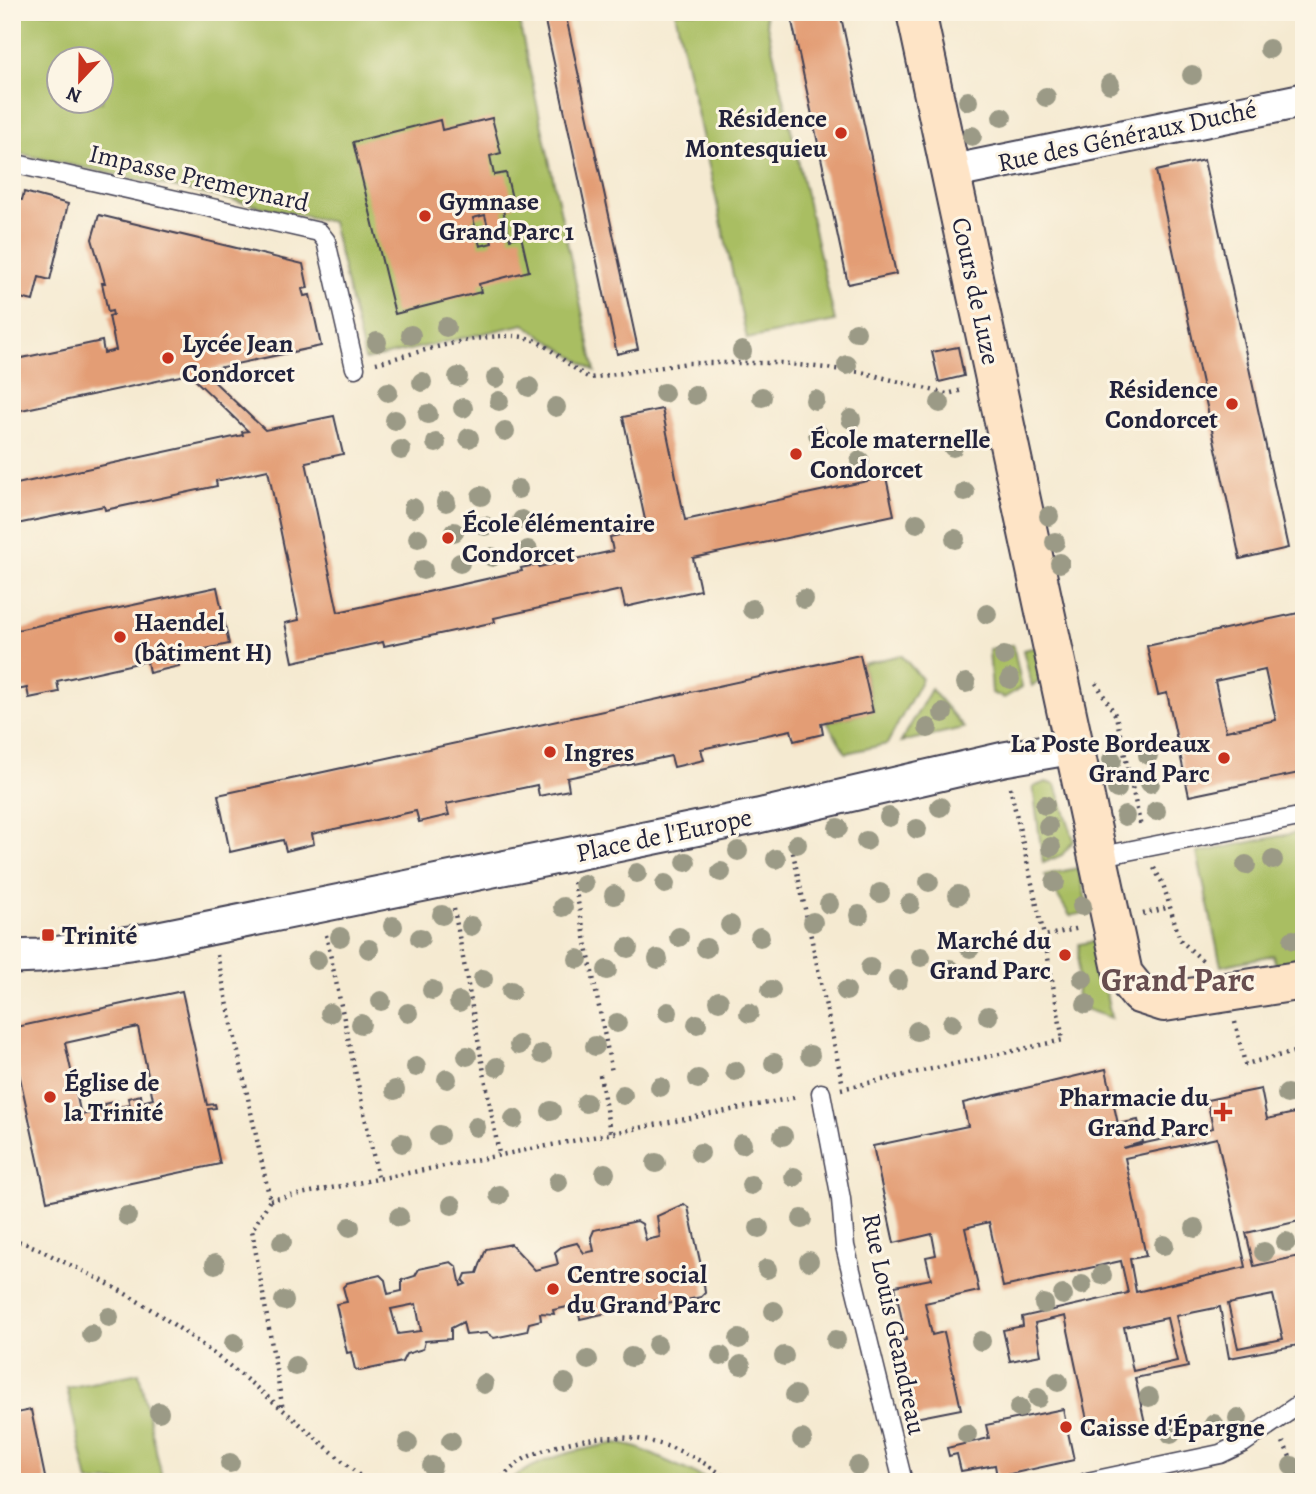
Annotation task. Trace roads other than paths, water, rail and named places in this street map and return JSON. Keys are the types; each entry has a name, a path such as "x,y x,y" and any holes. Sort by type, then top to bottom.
{"street":[{"name":"Cours de Luze","path":"916,12 1074,747"},
{"name":"Rue des Généraux Duché","path":"951,172 1304,100"},
{"path":"1074,747 1123,974 1139,994 1164,1002 1304,980"},
{"name":"Place de l'Europe","path":"12,957 136,943 758,816 1004,759 1074,747"}],"lane":[{"name":"Impasse Premeynard","path":"12,163 319,232 326,241 355,368"},
{"path":"1097,857 1304,816"},
{"name":"Rue Louis Geandreau","path":"821,1093 841,1199 845,1246 903,1482"},
{"path":"1087,1482 1220,1454 1304,1401"}],"place":[{"name":"Résidence Montesquieu","path":"841,133"},
{"name":"Gymnase Grand Parc 1","path":"425,216"},
{"name":"Lycée Jean Condorcet","path":"168,358"},
{"name":"Résidence Condorcet","path":"1232,404"},
{"name":"École maternelle Condorcet","path":"796,454"},
{"name":"École élémentaire Condorcet","path":"448,538"},
{"name":"Haendel (bâtiment H)","path":"120,637"},
{"name":"Ingres","path":"550,752"},
{"name":"La Poste Bordeaux Grand Parc","path":"1224,758"},
{"name":"Trinité","path":"48,935"},
{"name":"Marché du Grand Parc","path":"1065,955"},
{"name":"Église de la Trinité","path":"50,1097"},
{"name":"Pharmacie du Grand Parc","path":"1223,1112"},
{"name":"Centre social du Grand Parc","path":"553,1289"},
{"name":"Caisse d'Épargne","path":"1066,1427"}],"district":[{"name":"Grand Parc","path":"1178,979"}]}
